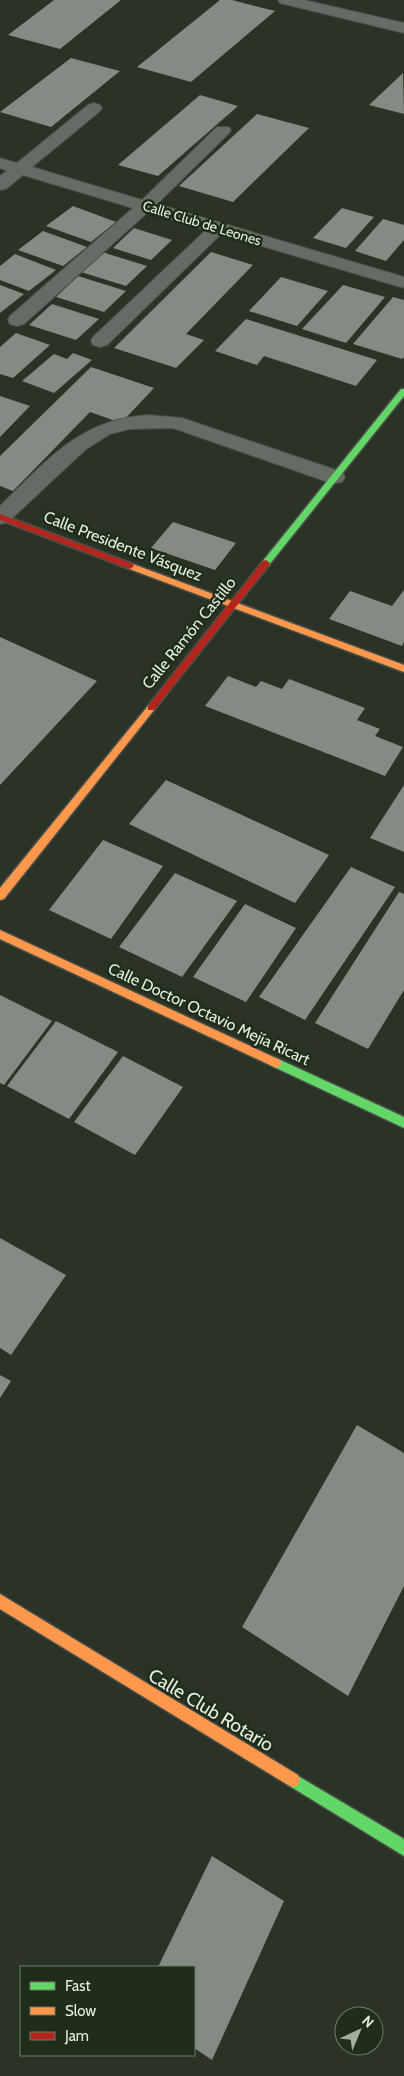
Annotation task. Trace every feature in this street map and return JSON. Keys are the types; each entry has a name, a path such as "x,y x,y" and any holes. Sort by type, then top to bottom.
{"street":[{"path":"285,0 404,28"},
{"path":"0,185 94,108"},
{"path":"18,320 146,206 223,130"},
{"name":"Calle Club de Leones","path":"0,163 404,283"},
{"path":"100,341 218,228"},
{"name":"Calle Ramón Castillo","path":"0,896 404,391"},
{"path":"0,517 85,440 104,430 129,422 154,420 175,422 335,477"},
{"name":"Calle Presidente Vásquez","path":"0,517 404,669"},
{"name":"Calle Doctor Octavio Mejía Ricart","path":"0,934 404,1123"},
{"name":"Calle Club Rotario","path":"0,1601 404,1848"}],"building":[{"path":"54,0 121,0 60,49 8,35"},
{"path":"220,0 232,0 275,11 191,82 137,67"},
{"path":"71,58 120,71 51,127 0,112"},
{"path":"403,73 404,114 369,105"},
{"path":"200,95 238,106 158,176 118,165"},
{"path":"257,114 309,128 233,202 179,186"},
{"path":"73,206 116,222 91,242 46,226"},
{"path":"342,208 374,217 346,248 313,238"},
{"path":"383,219 404,225 404,240 386,261 355,251"},
{"path":"134,228 172,240 151,260 113,248"},
{"path":"43,231 87,247 63,266 18,250"},
{"path":"102,252 147,266 126,286 81,272"},
{"path":"211,252 253,265 186,334 204,340 176,368 114,348"},
{"path":"15,254 56,270 29,291 0,280 0,266"},
{"path":"78,276 126,291 104,312 56,297"},
{"path":"281,277 328,291 297,326 249,311"},
{"path":"0,285 24,294 0,313"},
{"path":"343,285 385,297 346,343 302,329"},
{"path":"393,297 404,300 404,357 402,359 353,344"},
{"path":"52,304 99,319 76,340 29,325"},
{"path":"246,319 377,360 356,386 264,356 257,365 215,351"},
{"path":"16,333 50,345 13,378 0,374 0,347"},
{"path":"73,353 92,360 54,393 22,381 54,354 67,359"},
{"path":"91,367 154,388 121,423 90,412 13,491 0,486 0,456"},
{"path":"0,396 30,406 0,437"},
{"path":"173,522 236,543 215,570 151,548"},
{"path":"404,590 404,642 402,646 329,619 350,591 392,606"},
{"path":"0,637 97,681 0,785"},
{"path":"228,676 256,687 261,681 282,689 289,679 365,708 357,720 380,729 375,736 403,747 385,776 205,706"},
{"path":"166,780 329,855 295,903 129,824"},
{"path":"404,785 404,852 370,838"},
{"path":"103,840 163,866 111,939 49,910"},
{"path":"351,867 395,887 305,1020 259,997"},
{"path":"175,873 237,901 182,977 119,947"},
{"path":"399,892 404,894 404,990 368,1049 315,1023"},
{"path":"245,904 296,928 246,1002 193,977"},
{"path":"0,995 52,1021 4,1085 0,1083"},
{"path":"56,1021 118,1052 69,1119 7,1086"},
{"path":"123,1056 183,1087 135,1155 74,1122"},
{"path":"0,1238 66,1275 11,1355 0,1348"},
{"path":"0,1375 11,1381 0,1398"},
{"path":"357,1425 404,1453 404,1586 348,1696 242,1627"},
{"path":"212,1856 284,1901 212,2060 195,2049 195,1966 158,1966"}],"traffic: fast":[{"path":"266,563 404,391"},
{"path":"276,1063 404,1123"},
{"path":"293,1780 404,1848"}],"traffic: slow":[{"path":"130,566 404,669"},
{"path":"0,896 151,708"},
{"path":"0,934 276,1063"},
{"path":"0,1601 293,1780"}],"traffic: jam":[{"path":"0,517 130,566"},
{"path":"151,708 266,563"}]}
